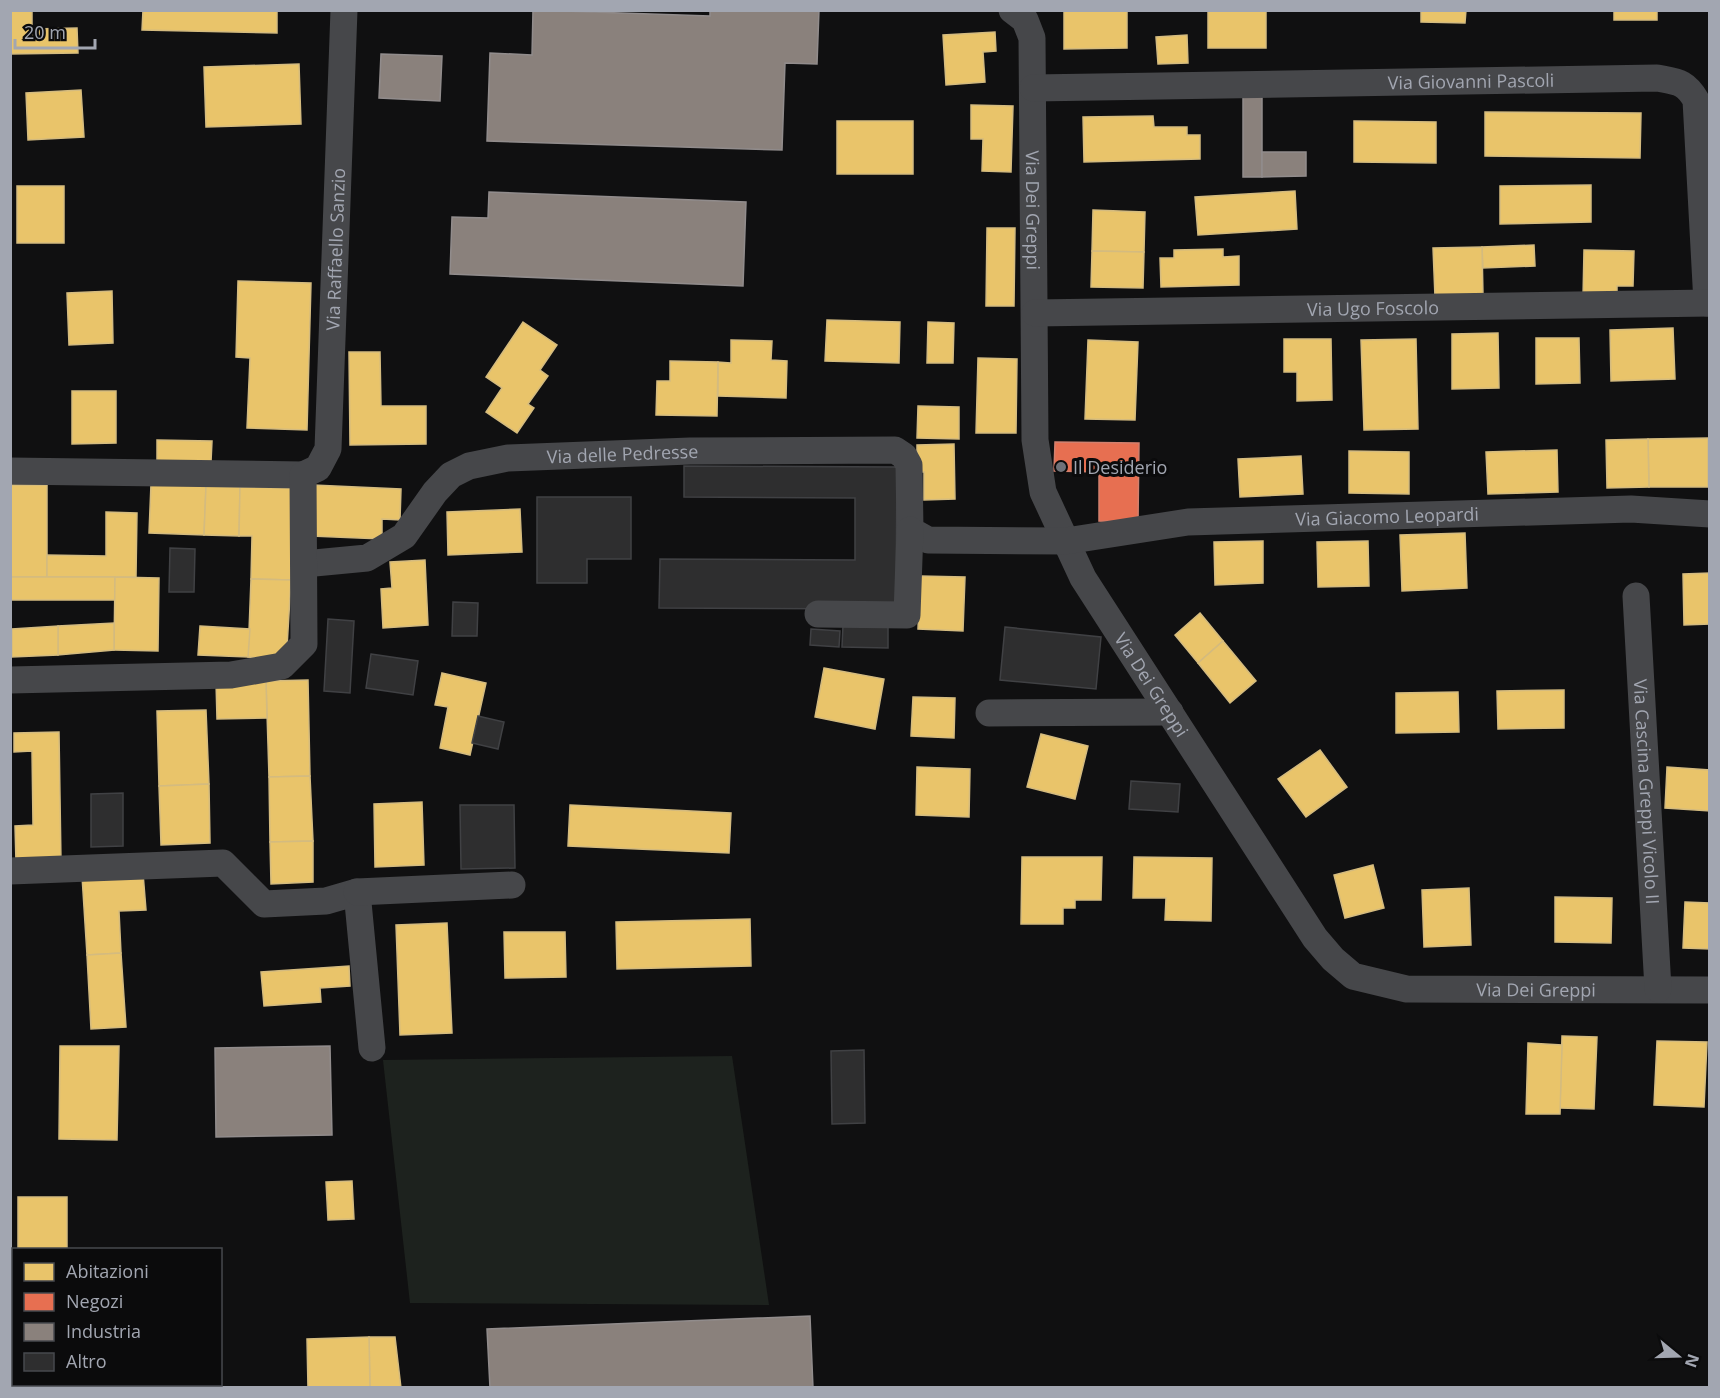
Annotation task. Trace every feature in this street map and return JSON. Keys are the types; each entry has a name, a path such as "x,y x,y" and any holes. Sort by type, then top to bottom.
{"street":[{"name":"Via Raffaello Sanzio","path":"303,475 318,468 328,449 344,10"},
{"name":"Via Dei Greppi","path":"1012,10 1024,20 1032,38 1035,440 1043,492 1083,578 1315,938 1333,959 1353,976 1407,989 1710,990"},
{"name":"Via Giovanni Pascoli","path":"1032,87 1657,78 1674,81 1689,87 1696,100 1708,303"},
{"name":"Via Ugo Foscolo","path":"1035,313 1708,303"},
{"name":"Via delle Pedresse","path":"304,564 367,558 404,536 435,492 451,476 469,466 508,458 690,451 895,450 904,456 909,465 910,530 907,615 818,614"},
{"path":"10,471 303,475 304,564 304,645 282,666 231,675 10,680"},
{"name":"Via Giacomo Leopardi","path":"1066,541 1188,522 1630,509 1710,514"},
{"path":"910,530 928,540 1066,541"},
{"name":"Via Cascina Greppi Vicolo II","path":"1636,597 1658,989"},
{"path":"988,713 1170,712"},
{"path":"10,871 223,863 264,904 326,901 357,892 512,885"},
{"path":"357,892 372,1048"}],"shaded area":[{"path":"732,1056 769,1305 410,1303 383,1060"}],"building: Abitazioni":[{"path":"10,10 32,10 32,29 77,28 78,53 10,54"},
{"path":"143,10 277,10 277,33 142,30"},
{"path":"1064,10 1127,10 1127,48 1064,49"},
{"path":"1208,10 1266,10 1266,48 1208,48"},
{"path":"1421,10 1466,10 1465,23 1421,22"},
{"path":"1614,10 1657,10 1657,20 1614,20"},
{"path":"995,32 996,51 983,52 985,82 946,85 943,35"},
{"path":"1187,35 1188,63 1158,64 1156,37"},
{"path":"299,64 301,124 206,127 204,67"},
{"path":"81,90 84,137 28,140 26,93"},
{"path":"971,105 1013,106 1011,172 982,171 983,139 971,139"},
{"path":"1485,112 1641,113 1640,158 1485,156"},
{"path":"1153,116 1154,127 1187,127 1187,135 1200,135 1200,159 1084,162 1083,117"},
{"path":"837,121 913,121 913,174 837,174"},
{"path":"1354,121 1436,122 1436,163 1354,162"},
{"path":"1591,185 1591,222 1500,224 1500,186"},
{"path":"17,186 64,186 64,243 17,243"},
{"path":"1295,191 1297,229 1198,235 1195,197"},
{"path":"1093,210 1145,212 1144,252 1092,251"},
{"path":"987,228 1015,228 1014,306 986,306"},
{"path":"1534,245 1535,266 1483,268 1482,247"},
{"path":"1482,247 1483,295 1435,297 1433,248"},
{"path":"1223,249 1223,257 1239,256 1239,285 1161,287 1160,258 1174,258 1174,250"},
{"path":"1584,250 1634,251 1633,286 1617,286 1617,297 1583,297"},
{"path":"1092,251 1144,252 1143,288 1091,287"},
{"path":"238,281 311,283 307,430 247,428 250,358 236,357"},
{"path":"112,291 113,343 69,345 67,293"},
{"path":"827,320 900,322 899,363 825,361"},
{"path":"523,322 557,345 540,370 548,376 528,404 534,408 517,433 486,412 502,388 486,377"},
{"path":"928,322 954,323 953,363 927,363"},
{"path":"1673,328 1675,379 1611,381 1610,330"},
{"path":"1498,333 1499,388 1452,389 1452,334"},
{"path":"1536,338 1579,338 1580,383 1536,384"},
{"path":"1284,339 1331,339 1332,400 1297,401 1297,372 1284,372"},
{"path":"1416,339 1418,429 1364,430 1361,340"},
{"path":"731,340 772,341 771,360 787,361 786,398 718,396 718,362 731,363"},
{"path":"1088,340 1138,342 1135,420 1085,419"},
{"path":"349,352 380,352 381,406 426,406 426,444 350,445"},
{"path":"978,358 1017,359 1016,433 976,433"},
{"path":"670,361 718,362 717,416 656,415 657,381 670,381"},
{"path":"72,391 116,391 116,443 72,444"},
{"path":"918,406 959,407 959,439 917,438"},
{"path":"1708,438 1708,487 1649,487 1648,439"},
{"path":"1648,439 1649,487 1607,488 1606,440"},
{"path":"157,440 212,441 211,462 157,461"},
{"path":"954,444 955,499 924,500 924,472 917,472 917,445"},
{"path":"1557,450 1558,492 1488,494 1486,452"},
{"path":"1349,451 1409,452 1409,494 1349,493"},
{"path":"1301,456 1303,494 1240,497 1238,459"},
{"path":"151,484 206,486 204,535 149,533"},
{"path":"10,485 47,485 47,577 10,577"},
{"path":"313,485 401,489 400,520 382,519 382,539 311,536"},
{"path":"206,486 240,487 239,536 204,535"},
{"path":"240,487 294,488 291,580 251,579 252,536 239,536"},
{"path":"520,509 522,552 448,555 447,512"},
{"path":"106,512 137,513 136,577 47,577 47,555 106,556"},
{"path":"1465,533 1467,588 1402,591 1400,535"},
{"path":"1263,541 1263,583 1215,585 1214,542"},
{"path":"1368,541 1369,586 1318,587 1317,542"},
{"path":"425,560 428,625 383,628 381,589 392,588 390,562"},
{"path":"1710,573 1710,624 1684,625 1683,574"},
{"path":"920,576 965,577 963,631 918,629"},
{"path":"10,577 115,577 115,600 10,600"},
{"path":"115,577 159,578 158,651 114,650"},
{"path":"251,579 291,580 287,647 269,659 248,657"},
{"path":"1200,613 1223,641 1198,663 1175,635"},
{"path":"114,623 114,650 58,655 58,626"},
{"path":"58,626 58,655 12,657 12,629"},
{"path":"200,626 250,629 248,657 198,655"},
{"path":"1223,641 1256,681 1230,703 1198,663"},
{"path":"824,668 884,679 875,729 815,717"},
{"path":"442,673 486,683 470,755 440,748 448,707 435,705"},
{"path":"308,680 310,776 269,777 266,681"},
{"path":"266,681 267,718 217,719 216,682"},
{"path":"1564,690 1564,728 1498,729 1497,691"},
{"path":"1458,692 1459,732 1396,733 1396,693"},
{"path":"913,697 955,698 954,738 911,736"},
{"path":"206,710 209,784 159,786 157,711"},
{"path":"59,732 61,861 16,862 15,826 33,825 32,751 14,752 14,733"},
{"path":"1041,734 1088,746 1075,799 1027,787"},
{"path":"1320,750 1347,787 1306,817 1278,779"},
{"path":"917,767 970,769 969,817 916,815"},
{"path":"1667,767 1710,770 1710,811 1665,808"},
{"path":"310,776 313,841 270,842 269,777"},
{"path":"209,784 210,843 161,845 159,786"},
{"path":"422,802 424,865 375,867 374,804"},
{"path":"570,805 731,813 729,853 568,846"},
{"path":"313,841 313,882 271,884 270,842"},
{"path":"1022,857 1102,857 1101,900 1075,900 1075,908 1063,908 1063,924 1021,924"},
{"path":"1134,857 1212,858 1211,921 1165,920 1166,898 1133,898"},
{"path":"1373,865 1384,908 1345,918 1334,875"},
{"path":"143,873 146,910 119,911 121,953 87,955 82,876"},
{"path":"1469,888 1471,945 1424,947 1422,890"},
{"path":"1555,897 1612,898 1611,943 1555,942"},
{"path":"1685,902 1710,903 1710,949 1683,948"},
{"path":"750,919 751,966 617,969 616,922"},
{"path":"447,923 452,1033 400,1035 396,925"},
{"path":"504,932 565,932 566,977 505,978"},
{"path":"121,953 126,1027 91,1029 87,955"},
{"path":"349,966 350,986 320,988 321,1002 264,1006 261,972"},
{"path":"1562,1036 1597,1037 1594,1109 1560,1108"},
{"path":"1657,1041 1707,1042 1704,1107 1654,1105"},
{"path":"1528,1043 1562,1045 1560,1114 1526,1114"},
{"path":"60,1046 119,1046 117,1140 59,1139"},
{"path":"352,1181 354,1219 328,1220 326,1182"},
{"path":"18,1197 67,1197 67,1248 18,1248"},
{"path":"369,1337 395,1337 401,1388 370,1388"},
{"path":"369,1337 370,1388 308,1388 307,1339"},
{"path":"77,1386 122,1386 122,1388 77,1388"},
{"path":"175,1386 199,1386 199,1388 175,1388"}],"building: Negozi":[{"path":"1055,442 1139,443 1138,522 1099,521 1099,472 1054,471"}],"building: Industria":[{"path":"533,10 710,16 710,10 819,10 817,64 785,63 782,150 487,141 490,53 532,55"},
{"path":"381,54 442,56 440,101 379,98"},
{"path":"1243,97 1262,97 1262,177 1243,177"},
{"path":"1262,152 1306,152 1306,176 1262,177"},
{"path":"489,192 746,202 743,286 450,274 452,217 488,218"},
{"path":"330,1046 332,1135 216,1137 215,1048"},
{"path":"810,1316 813,1388 490,1388 487,1329"}],"building: Altro":[{"path":"684,466 897,467 896,609 659,608 660,559 855,560 855,498 684,497"},
{"path":"537,497 631,497 631,559 587,559 587,583 537,583"},
{"path":"170,548 195,549 194,592 169,592"},
{"path":"453,602 478,603 477,636 452,636"},
{"path":"328,619 354,621 350,693 324,691"},
{"path":"843,625 888,626 888,648 842,647"},
{"path":"1005,627 1101,637 1096,689 1000,680"},
{"path":"811,629 840,631 839,647 810,645"},
{"path":"371,654 418,661 413,695 366,688"},
{"path":"478,716 504,722 498,749 472,743"},
{"path":"1131,781 1180,784 1178,812 1129,809"},
{"path":"123,793 123,846 91,847 91,794"},
{"path":"460,805 514,805 515,868 461,869"},
{"path":"864,1050 865,1123 832,1124 831,1051"}],"place":[{"name":"Il Desiderio","path":"1061,467"}]}
